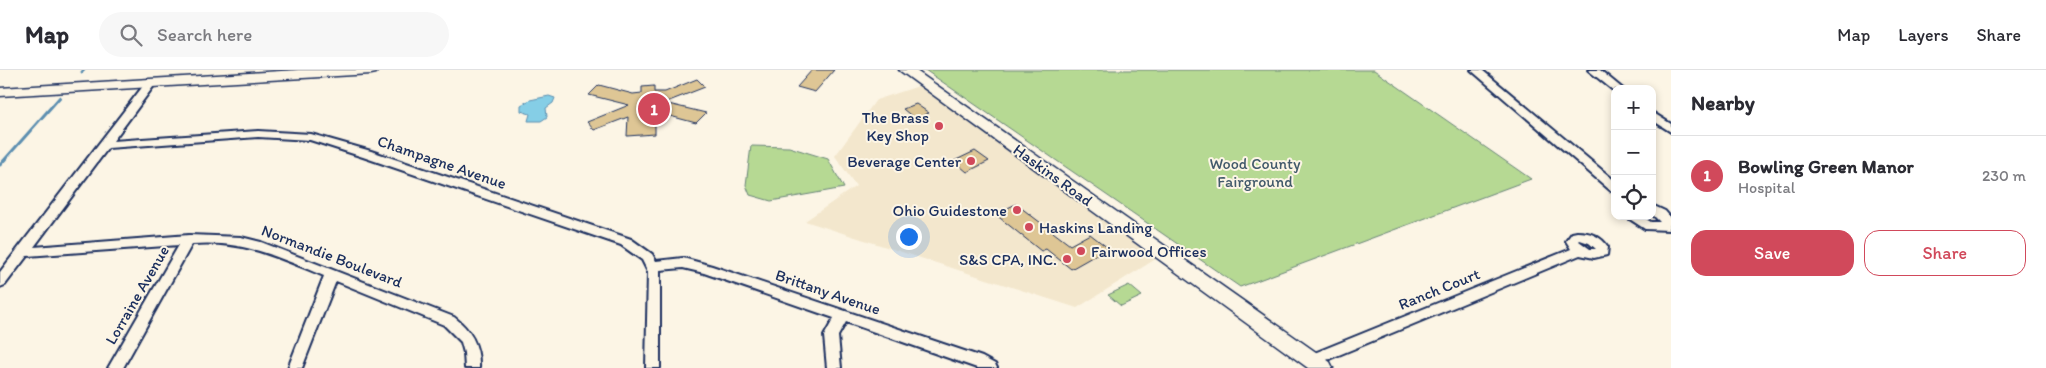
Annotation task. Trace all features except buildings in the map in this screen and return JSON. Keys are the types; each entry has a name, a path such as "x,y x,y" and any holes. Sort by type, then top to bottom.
{"main road":[{"path":"0,92 371,70"},
{"name":"Haskins Road","path":"906,70 1317,364"}],"street":[{"path":"1476,70 1611,185"},
{"path":"1593,70 1613,85"},
{"path":"0,282 151,83"},
{"path":"1656,118 1671,129"},
{"name":"Champagne Avenue","path":"104,145 258,134 311,137 372,155 626,242 645,256 652,266"},
{"path":"1637,220 1648,226 1665,227 1667,221 1656,212"},
{"name":"Normandie Boulevard","path":"23,252 189,239 242,241 276,251 449,321 460,329 468,339 472,351 472,368"},
{"name":"Lorraine Avenue","path":"115,368 189,239"},
{"name":"Ranch Court","path":"1317,364 1580,250"},
{"name":"Brittany Avenue","path":"652,266 675,263 691,264 977,360 990,368"},
{"path":"652,266 655,288 653,368"},
{"path":"295,368 332,273"},
{"path":"834,368 831,336 843,315"}],"shaded area":[{"path":"922,85 1159,257 1077,308 805,221 856,186 835,156 876,100"}],"green space":[{"name":"Wood County Fairground","path":"925,70 1374,70 1531,179 1240,287"},
{"path":"751,146 789,147 828,159 844,188 771,201 750,195 746,185"},
{"path":"1129,285 1142,296 1121,306 1108,295"}],"water":[{"path":"549,96 555,98 553,103 546,108 547,117 541,121 528,121 530,114 521,111 521,105 530,100"}],"waterway":[{"path":"0,165 60,97"}],"place":[{"name":"Bowling Green Manor","path":"654,109"},
{"name":"The Brass Key Shop","path":"939,126"},
{"name":"Beverage Center","path":"971,161"},
{"name":"Ohio Guidestone","path":"1017,210"},
{"name":"Haskins Landing","path":"1029,227"},
{"name":"Fairwood Offices","path":"1081,251"},
{"name":"S&S CPA, INC.","path":"1067,259"}]}
